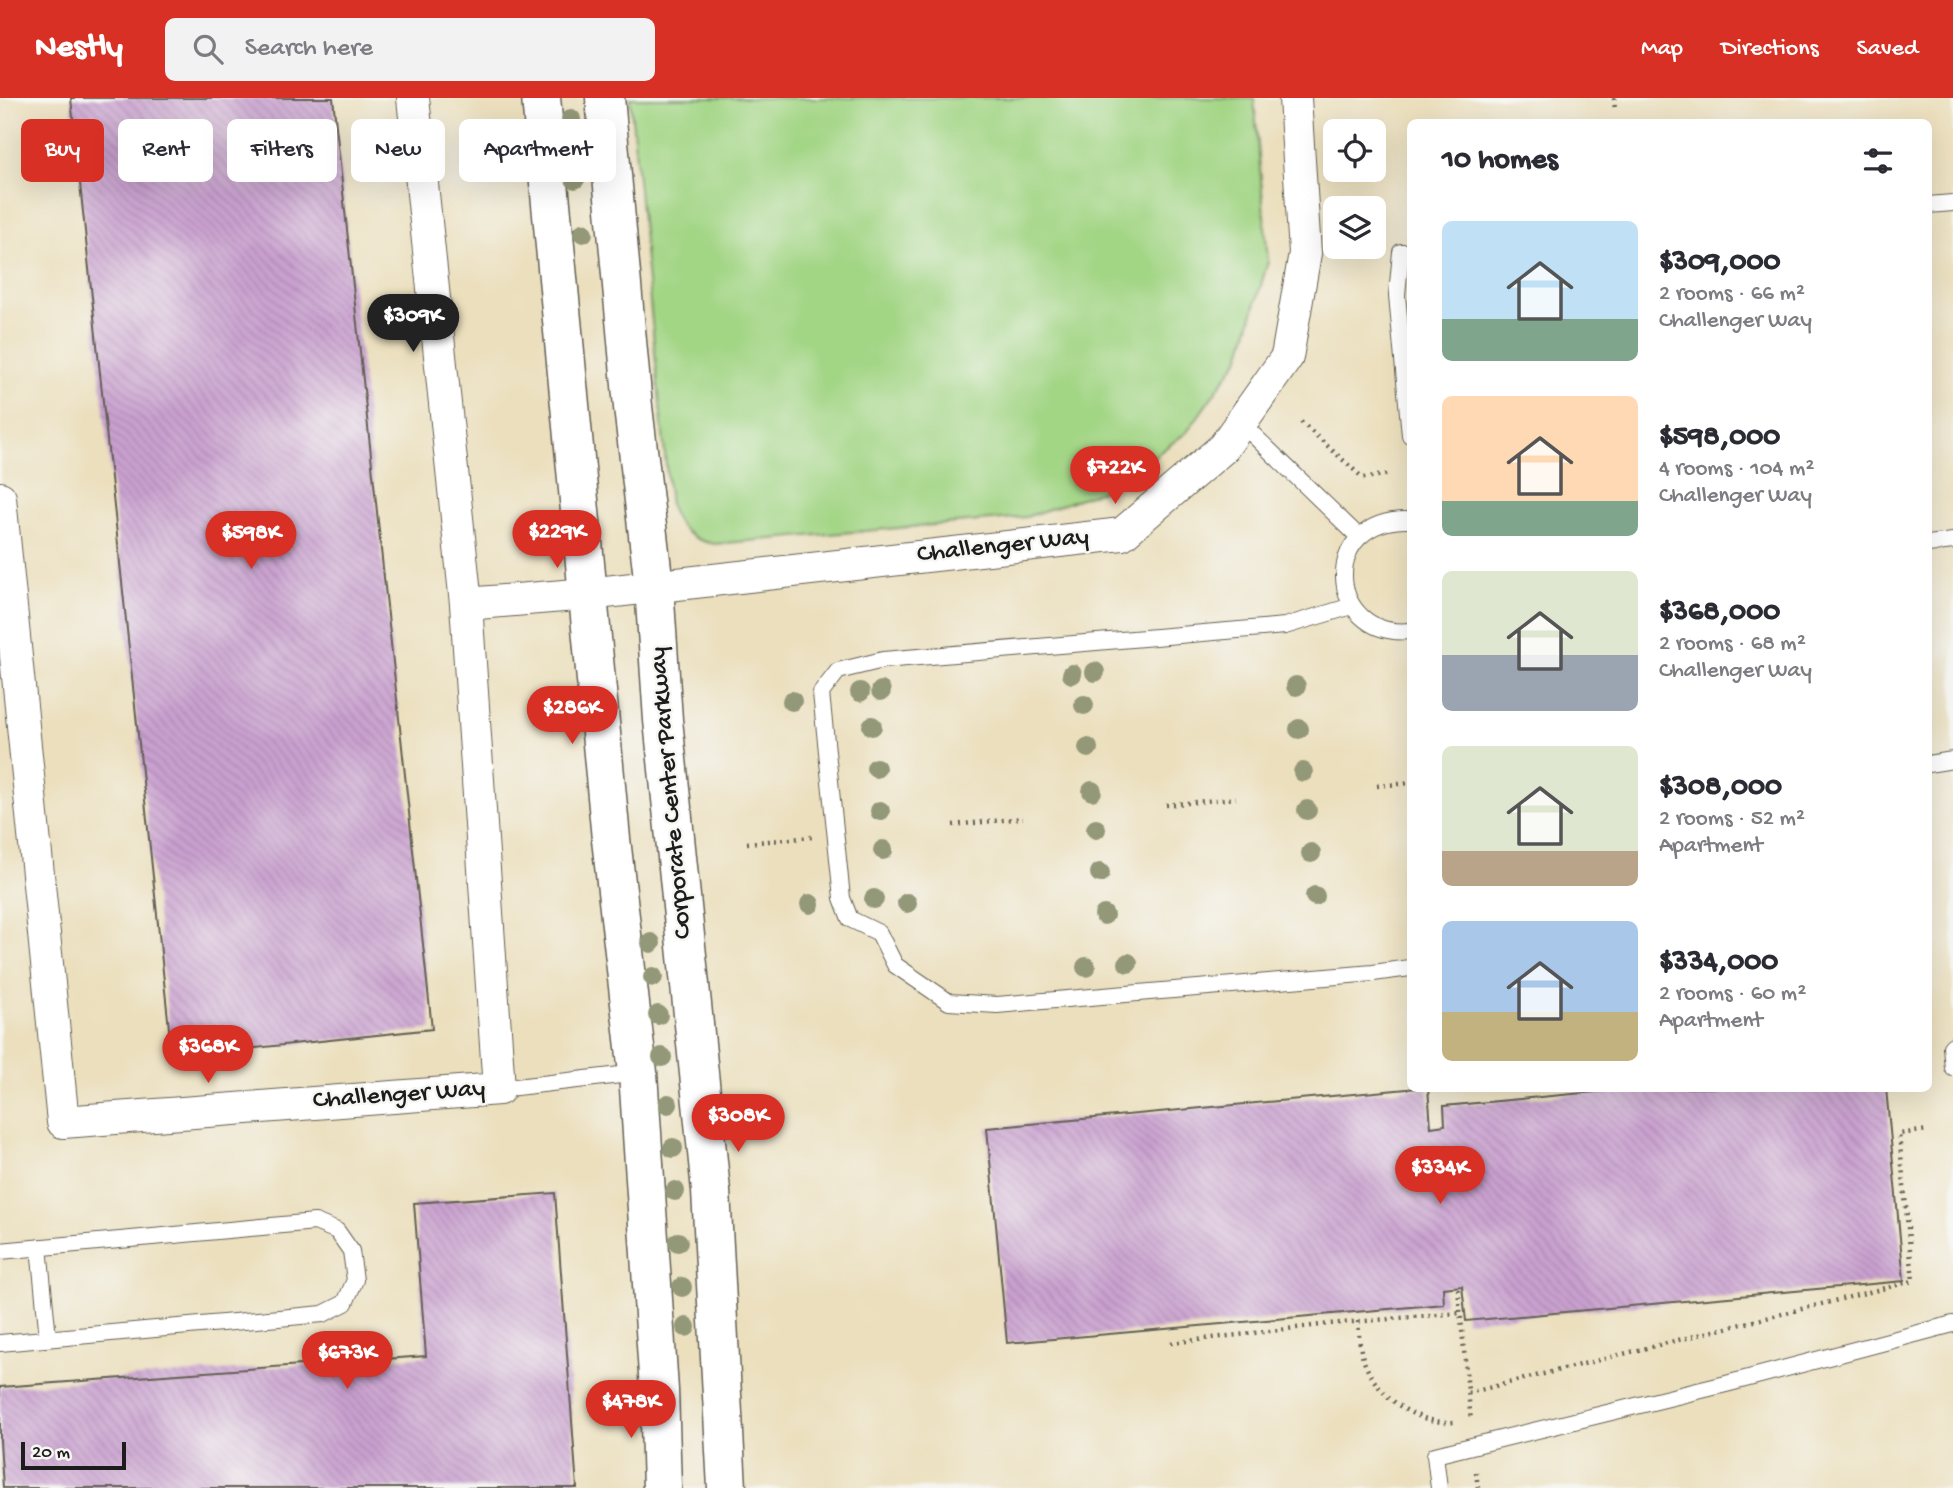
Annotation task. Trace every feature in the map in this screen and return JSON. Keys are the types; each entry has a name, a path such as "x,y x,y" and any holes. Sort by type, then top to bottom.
{"street":[{"name":"Challenger Way","path":"0,498 62,1122 499,1089 466,604 413,98"},
{"path":"541,98 611,839 638,1073 659,1390 662,1488"},
{"name":"Corporate Center Parkway","path":"606,98 632,407 654,586 663,720 711,1191 727,1488"},
{"name":"Challenger Way","path":"466,604 588,594 1122,534 1223,448 1287,357 1305,253 1295,98"}],"lane":[{"path":"1932,205 1953,203"},
{"path":"1407,252 1401,252 1397,295 1407,403"},
{"path":"1241,423 1359,537"},
{"path":"1407,520 1392,519 1374,525 1359,537 1348,553 1344,571 1345,589 1352,606 1364,619 1380,628 1407,631"},
{"path":"1932,544 1953,541"},
{"path":"1352,606 1285,626 883,660 838,671 821,693 842,898 850,919 879,933 895,965 949,1002 997,1005 1407,968"},
{"path":"1932,763 1953,760"},
{"path":"1953,1045 1953,1068"},
{"path":"499,1089 638,1073"},
{"path":"0,1251 315,1222 337,1231 351,1251 355,1280 345,1303 323,1314 0,1343"},
{"path":"39,1247 48,1338"},
{"path":"1439,1488 1435,1455 1726,1384 1953,1324"}],"path":[{"path":"1614,98 1615,111"},
{"path":"1301,422 1363,478 1391,474"},
{"path":"1377,786 1407,783"},
{"path":"1166,805 1236,799"},
{"path":"953,825 1023,818"},
{"path":"747,843 816,837"},
{"path":"1468,1393 1913,1280 1899,1134 1928,1130"},
{"path":"1358,1321 1362,1354 1374,1381 1394,1403 1420,1417 1471,1423 1458,1289"},
{"path":"1171,1343 1358,1321 1461,1313"},
{"path":"1476,1468 1478,1488"}],"green space":[{"path":"630,98 1254,98 1268,261 1240,357 1187,432 1113,487 1026,517 715,544 699,540 681,527 670,506"}],"building":[{"path":"71,98 333,98 335,119 227,119 227,182 337,182 337,136 432,1029 172,1057 80,182 104,182 104,119 73,119"},
{"path":"1407,1089 1407,1092 1428,1092 1431,1127 1445,1125 1444,1106 1595,1092 1886,1092 1904,1281 1466,1321 1462,1286 1443,1288 1444,1304 1007,1343 987,1128"},
{"path":"555,1193 577,1488 3,1488 0,1387 426,1356 414,1203"}]}
